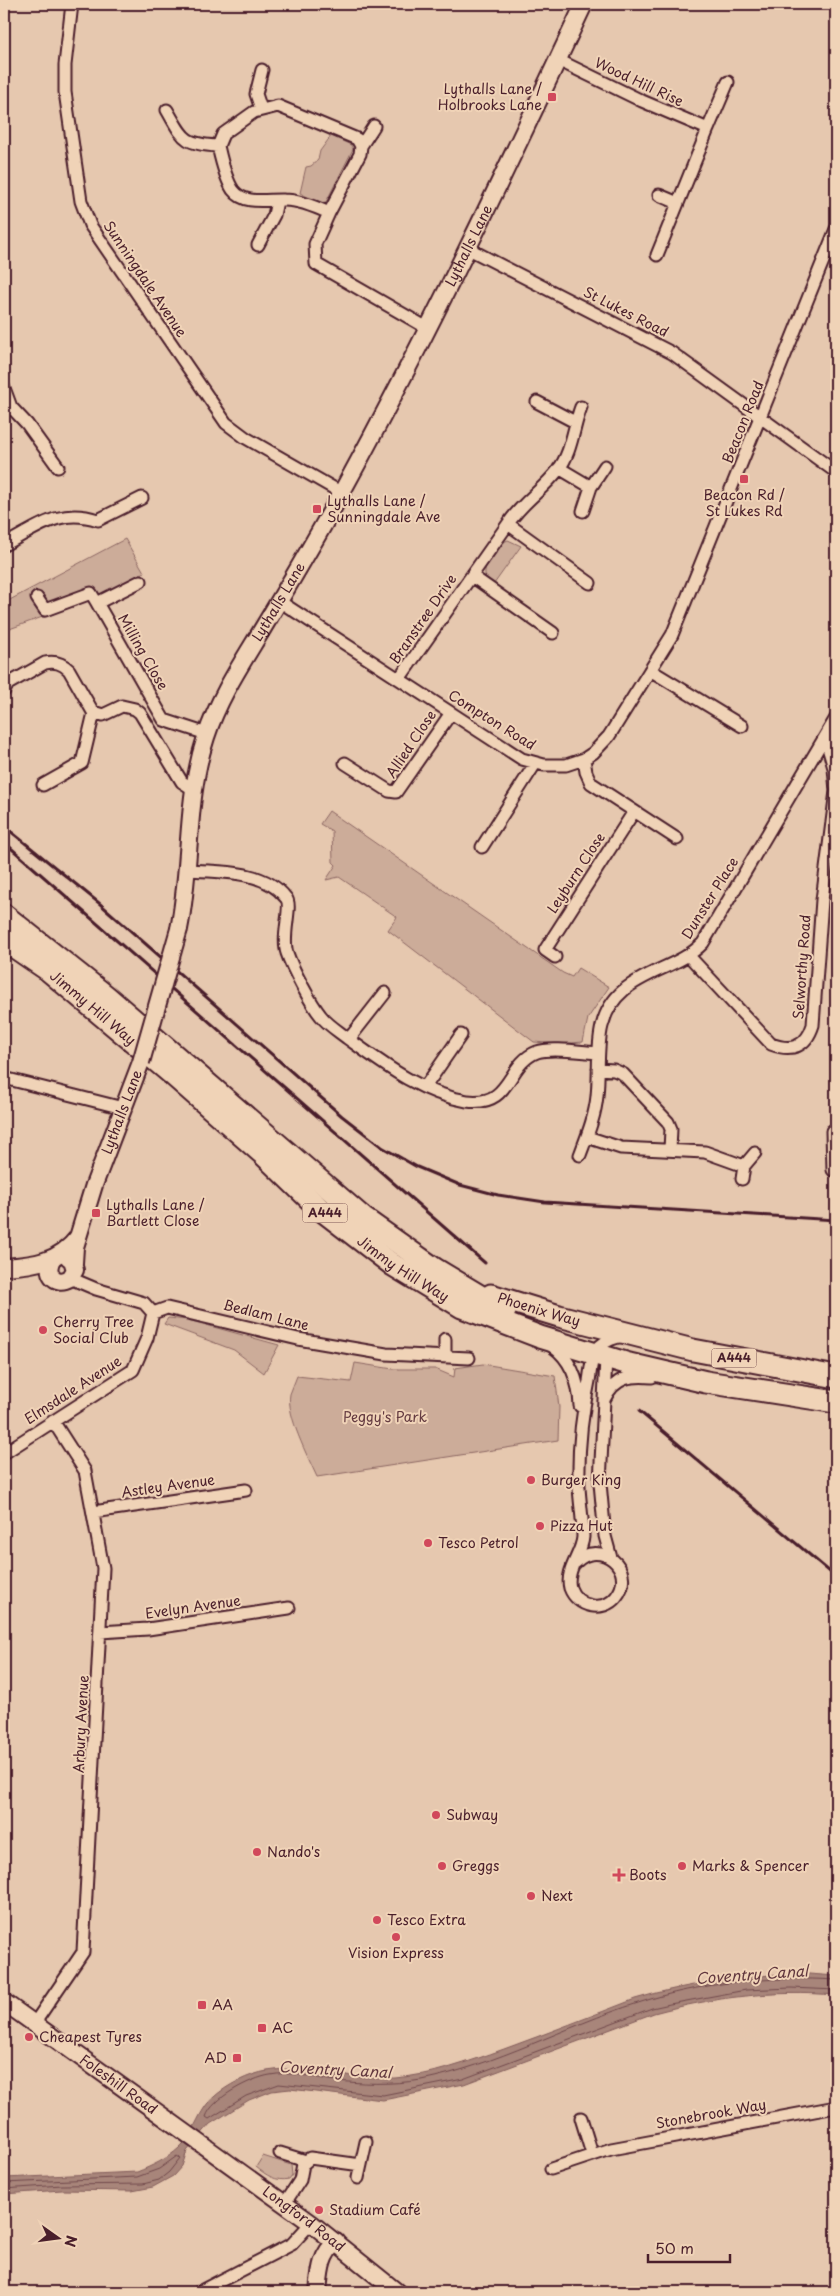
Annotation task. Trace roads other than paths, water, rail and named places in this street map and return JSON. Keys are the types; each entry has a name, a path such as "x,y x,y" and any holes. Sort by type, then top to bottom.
{"highway":[{"name":"Jimmy Hill Way","path":"4,915 122,1009 363,1218 482,1299 505,1311 706,1382 836,1402"},
{"name":"Jimmy Hill Way","path":"4,940 48,970 247,1140 319,1208 393,1266 462,1307 540,1338 602,1346"},
{"name":"A444","path":"602,1346 633,1335 693,1350 836,1376"}],"street":[{"name":"Sunningdale Avenue","path":"72,4 64,92 81,201 90,225 226,423 246,438 342,493"},
{"name":"Lythalls Lane","path":"68,1273 99,1168 141,1062 179,929 187,870 193,789 207,734 230,683 342,493 429,329 469,249 584,4"},
{"name":"Wood Hill Rise","path":"558,60 642,101 708,129"},
{"path":"261,109 256,94 262,70"},
{"path":"657,255 728,82"},
{"path":"328,213 304,203 283,199 277,201 243,198 233,190 218,146 223,134 261,109 278,106 357,140 361,146"},
{"path":"167,110 181,134 194,144 218,146"},
{"path":"374,126 361,146 360,154 328,213 315,244 316,264 429,329"},
{"path":"659,195 678,204"},
{"path":"258,245 274,215 277,201"},
{"name":"Beacon Road","path":"677,626 836,229"},
{"name":"St Lukes Road","path":"469,249 672,353 762,416 836,472"},
{"path":"4,388 7,410 27,424 58,466"},
{"path":"537,402 575,422"},
{"name":"Branstree Drive","path":"399,679 516,511 543,488 559,468 569,448 575,422 581,407"},
{"path":"584,511 591,487 605,466"},
{"path":"559,468 591,487"},
{"path":"4,544 58,517 83,515 98,520 142,498"},
{"path":"508,524 590,583"},
{"name":"Branstree Drive","path":"472,576 553,633"},
{"path":"37,598 45,610 91,593 97,603 141,581"},
{"name":"Compton Road","path":"279,601 515,755 535,764 566,765 584,759 598,748 608,736 677,626"},
{"name":"Milling Close","path":"97,603 164,720 207,734"},
{"path":"4,691 8,684 45,663 58,663 69,670 90,709 96,714 103,715 122,706 135,709 140,713 182,782 193,789"},
{"path":"650,670 742,726"},
{"name":"Allied Close","path":"345,762 389,791 396,792 451,713"},
{"path":"43,785 82,764 93,716 96,714"},
{"name":"Dunster Place","path":"580,1155 596,1105 598,1053 602,1022 606,1011 624,990 688,955 703,943 836,718"},
{"name":"Selworthy Road","path":"688,955 771,1044 793,1048 810,1034 813,1025 822,900 836,791 834,768 825,737"},
{"path":"584,759 591,783 633,813 677,840"},
{"path":"482,847 535,764"},
{"name":"Leyburn Close","path":"545,950 633,813"},
{"path":"187,870 228,872 249,876 272,886 286,896 290,907 284,936 288,955 322,1017 375,1060 425,1087 458,1099 487,1100 500,1093 528,1058 537,1052 598,1053"},
{"path":"534,943 555,956"},
{"path":"349,1039 384,992"},
{"path":"425,1087 462,1034"},
{"path":"598,1069 614,1070 623,1074 664,1117 671,1129 670,1150"},
{"path":"4,1078 123,1108"},
{"path":"832,1131 834,1170"},
{"path":"587,1137 621,1148 670,1150 717,1155 744,1166"},
{"path":"742,1179 744,1166 755,1153"},
{"name":"Lythalls Lane","path":"4,1267 30,1266 43,1263 66,1251 78,1237"},
{"path":"68,1273 68,1257 56,1256 48,1268 68,1273 79,1278 88,1286 144,1304 153,1313"},
{"path":"30,1266 68,1273"},
{"name":"Bedlam Lane","path":"153,1313 161,1308 176,1309 298,1339 386,1354 469,1358"},
{"name":"Elmsdale Avenue","path":"4,1453 133,1370 148,1338 153,1313"},
{"path":"445,1338 445,1357"},
{"path":"540,1338 562,1354 576,1378 581,1418 579,1463 583,1538 569,1576 573,1594 586,1604 598,1606 612,1600 622,1586 620,1568 611,1558 600,1553 590,1554 575,1563"},
{"path":"581,1418 602,1346"},
{"path":"602,1346 604,1399 600,1483 605,1536 611,1558"},
{"path":"604,1399 614,1384 630,1377 706,1382"},
{"name":"Arbury Avenue","path":"34,2024 83,1952 103,1568 85,1471 53,1421"},
{"name":"Astley Avenue","path":"93,1512 246,1490"},
{"name":"Evelyn Avenue","path":"100,1632 148,1629 289,1608"},
{"name":"Foleshill Road","path":"4,2002 209,2149"},
{"name":"Stonebrook Way","path":"551,2169 592,2154 663,2138 836,2107"},
{"path":"581,2118 592,2154"},
{"path":"358,2178 366,2142"},
{"name":"Longford Road","path":"209,2149 336,2242 397,2292"},
{"path":"280,2152 306,2161 314,2158 361,2165"},
{"path":"284,2203 300,2180 306,2161"},
{"path":"199,2292 292,2244 311,2223"},
{"path":"318,2292 321,2262 328,2248 336,2242"}],"water":[{"path":"796,1973 836,1976 836,1995 767,1994 677,2007 654,2013 464,2084 383,2100 290,2089 272,2091 249,2100 210,2124 187,2151 182,2166 173,2176 153,2187 132,2191 62,2190 4,2194 4,2178 137,2172 154,2165 169,2156 183,2144 207,2104 218,2093 231,2084 252,2075 287,2069 377,2078 395,2078 423,2074 477,2059 655,1993 755,1976"}],"railway":[{"path":"4,826 99,903 342,1116 382,1147 417,1167 460,1185 498,1195 545,1202 836,1220"},
{"path":"4,842 485,1263"},
{"path":"639,1411 836,1577"}],"place":[{"name":"Lythalls Lane / Holbrooks Lane","path":"552,97"},
{"name":"Beacon Rd / St Lukes Rd","path":"744,479"},
{"name":"Lythalls Lane / Sunningdale Ave","path":"317,509"},
{"name":"Lythalls Lane / Bartlett Close","path":"96,1213"},
{"name":"Cherry Tree Social Club","path":"43,1330"},
{"name":"Burger King","path":"531,1480"},
{"name":"Pizza Hut","path":"540,1526"},
{"name":"Tesco Petrol","path":"428,1543"},
{"name":"Subway","path":"436,1815"},
{"name":"Nando's","path":"257,1852"},
{"name":"Greggs","path":"442,1866"},
{"name":"Marks & Spencer","path":"682,1866"},
{"name":"Boots","path":"619,1875"},
{"name":"Next","path":"531,1896"},
{"name":"Tesco Extra","path":"377,1920"},
{"name":"Vision Express","path":"396,1937"},
{"name":"AA","path":"202,2005"},
{"name":"AC","path":"262,2028"},
{"name":"Cheapest Tyres","path":"29,2037"},
{"name":"AD","path":"237,2058"},
{"name":"Stadium Café","path":"319,2210"}],"park label":[{"name":"Peggy's Park","path":"385,1417"}],"water label":[{"name":"Coventry Canal","path":"752,1975"},
{"name":"Coventry Canal","path":"335,2070"}]}
